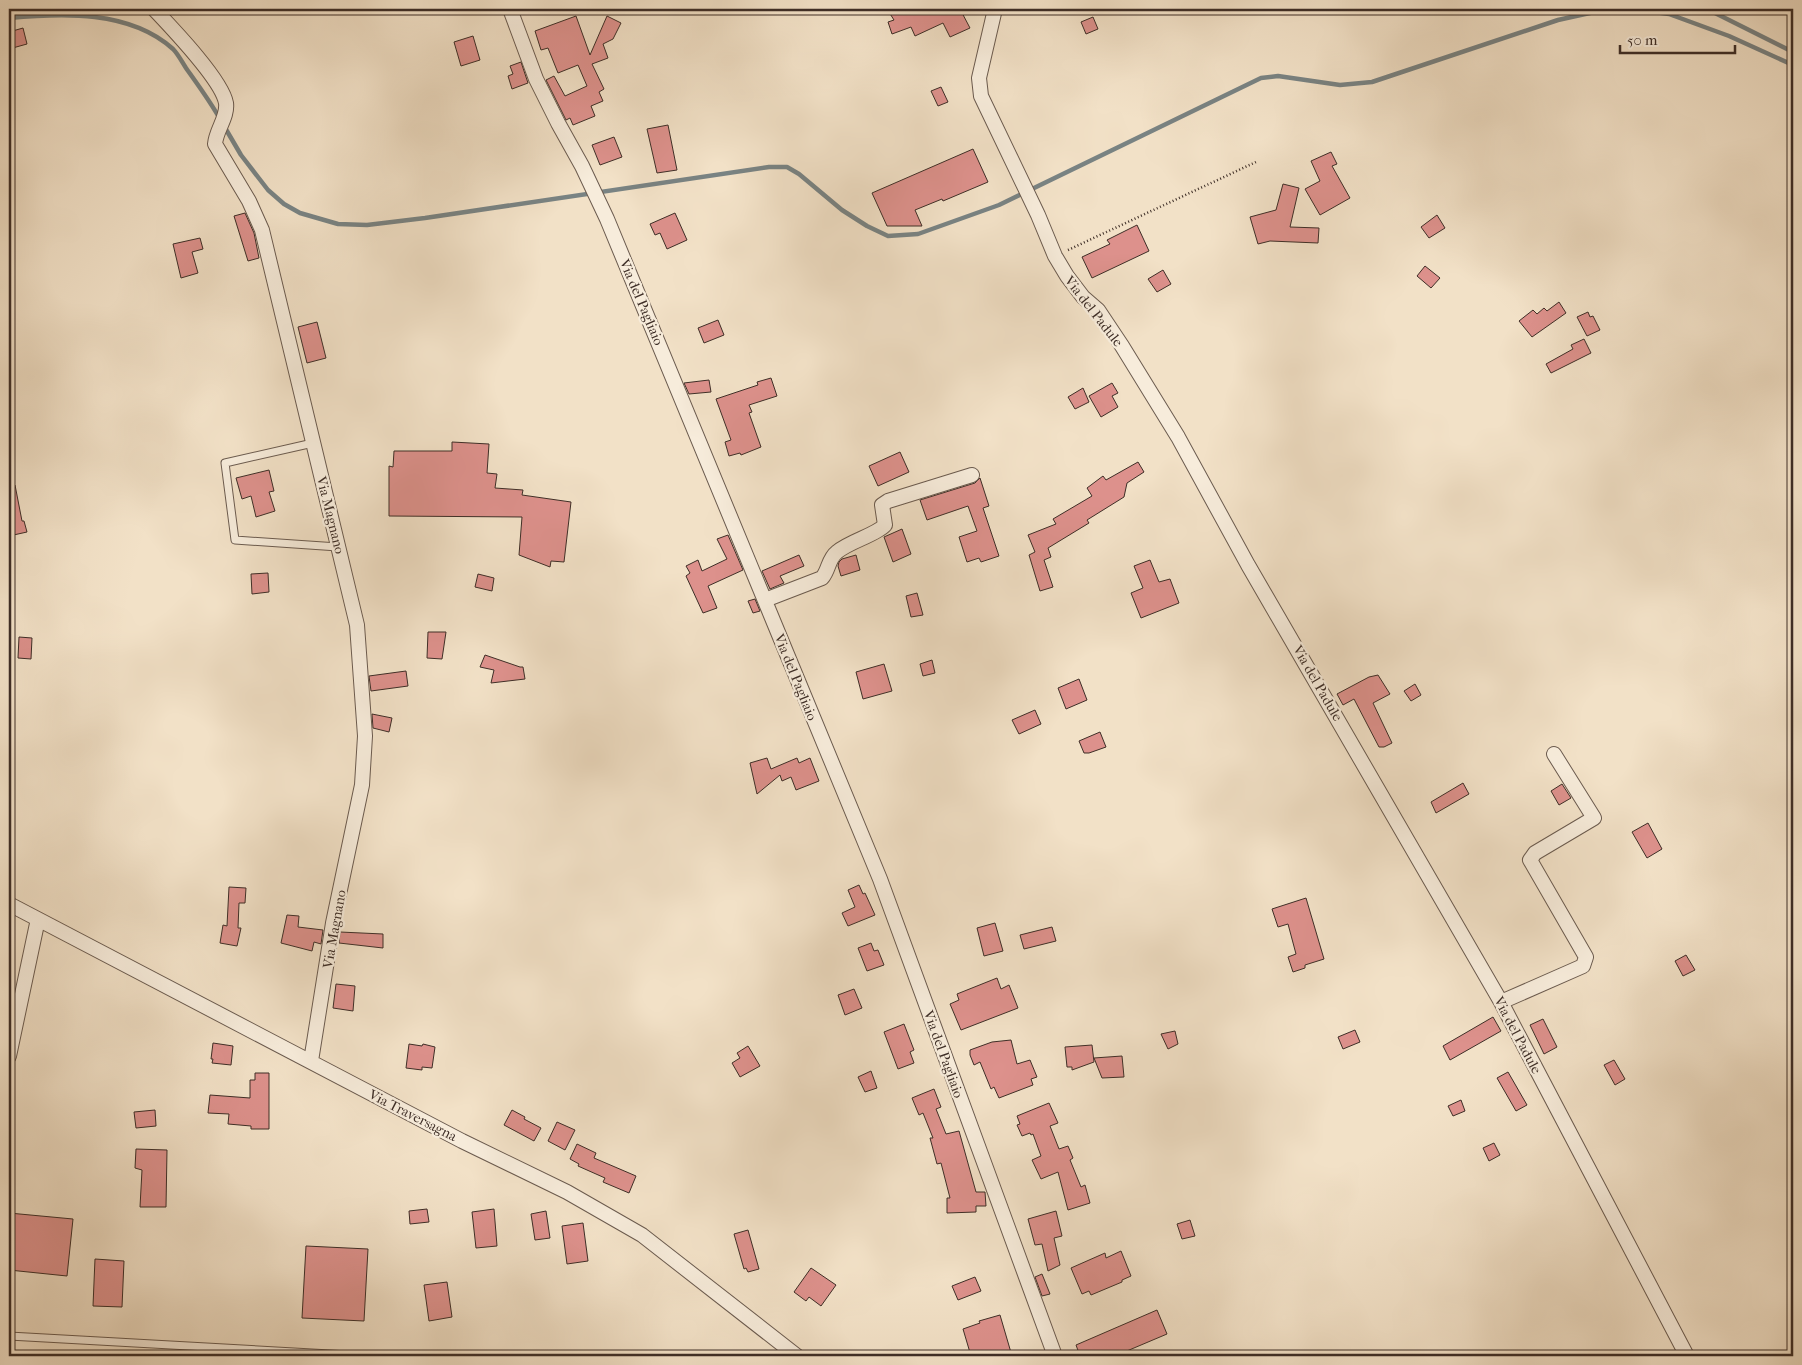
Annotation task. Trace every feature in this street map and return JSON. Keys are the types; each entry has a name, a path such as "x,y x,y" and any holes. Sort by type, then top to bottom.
{"street":[{"name":"Via Magnano","path":"154,9 183,40 221,88 226,103 225,114 215,136 215,144 250,200 262,230 357,625 365,736 362,785 333,923 311,1061"},
{"name":"Via del Pagliaio","path":"510,9 536,79 598,200 880,879 1055,1356"},
{"name":"Via del Padule","path":"995,9 979,78 981,96 1055,256 1083,297 1098,310 1178,437 1248,565 1501,1002 1687,1356"},
{"path":"765,600 822,578 827,572 829,561 836,552 881,530 885,525 882,505 888,501 972,475"},
{"path":"1501,1002 1583,966 1586,957 1530,860 1535,853 1594,818 1554,754"},
{"name":"Via Traversagna","path":"9,904 462,1141 567,1192 642,1235 797,1356"},
{"path":"9,1056 38,920"}],"lane":[{"path":"314,444 225,463 235,540 338,547"},
{"path":"9,1336 366,1356"}],"path":[{"path":"1055,256 1256,162"}],"building":[{"path":"887,9 960,9 970,28 950,37 943,23 915,36 911,27 892,34 888,22 894,20"},
{"path":"576,16 590,55 607,16 621,23 613,39 603,44 608,58 592,64 604,89 599,92 603,101 591,106 595,116 573,125 570,118 566,120 546,80 554,76 565,96 587,86 578,65 558,73 548,48 541,50 535,31"},
{"path":"1093,17 1098,29 1086,34 1081,22"},
{"path":"23,28 27,44 9,49 9,32"},
{"path":"473,36 480,60 461,66 454,42"},
{"path":"521,62 528,83 512,89 508,76 513,74 510,66"},
{"path":"941,87 948,102 938,106 931,91"},
{"path":"668,125 677,170 657,173 647,129"},
{"path":"614,137 622,157 600,165 592,145"},
{"path":"973,149 988,182 943,201 942,199 915,210 922,226 887,226 872,193"},
{"path":"1331,152 1337,164 1332,166 1350,198 1320,215 1305,189 1320,181 1311,161"},
{"path":"1283,184 1299,188 1290,227 1319,228 1318,243 1270,241 1258,244 1250,217 1276,210"},
{"path":"245,213 254,233 259,258 248,261 234,216"},
{"path":"675,213 687,240 667,249 660,233 655,235 650,224"},
{"path":"1437,215 1445,228 1429,238 1421,227"},
{"path":"1137,225 1149,251 1092,278 1082,257 1110,244 1107,240"},
{"path":"200,238 203,249 192,252 198,273 181,278 173,244"},
{"path":"1425,266 1440,278 1431,288 1417,276"},
{"path":"1163,270 1171,284 1157,292 1148,279"},
{"path":"1559,302 1566,313 1532,337 1519,321 1533,310 1537,314 1544,308 1547,311"},
{"path":"1588,312 1590,317 1593,316 1600,330 1587,336 1577,317"},
{"path":"718,320 724,335 704,343 698,328"},
{"path":"317,322 326,358 307,363 298,327"},
{"path":"1584,339 1591,353 1551,373 1546,364 1573,349 1571,345"},
{"path":"771,378 777,396 749,405 752,412 749,413 761,447 741,455 740,453 729,456 725,442 731,440 716,399 758,385 757,382"},
{"path":"709,380 711,392 689,394 684,383"},
{"path":"1112,383 1118,393 1112,396 1118,407 1101,417 1089,396"},
{"path":"1083,388 1089,402 1075,409 1068,397"},
{"path":"452,442 489,444 487,473 497,474 495,488 523,490 522,495 571,502 564,562 551,561 550,567 519,555 522,517 389,516 389,466 393,467 394,451 452,451"},
{"path":"900,452 909,472 878,486 869,466"},
{"path":"1138,462 1144,472 1127,483 1124,497 1087,520 1089,523 1048,548 1051,557 1044,560 1053,587 1040,591 1029,555 1035,552 1028,535 1056,524 1053,519 1092,496 1087,488 1103,476 1106,480"},
{"path":"269,470 274,491 269,492 275,511 256,517 251,496 242,499 236,478"},
{"path":"980,478 989,506 983,508 999,556 981,562 979,558 967,562 959,537 977,531 968,506 927,520 920,500 975,483"},
{"path":"15,485 22,521 24,521 27,532 9,536 9,486"},
{"path":"902,529 911,554 893,562 884,537"},
{"path":"728,535 743,570 708,586 717,608 703,613 686,576 690,573 686,566 698,560 702,571 727,559 717,539"},
{"path":"799,555 804,566 780,576 784,583 770,589 762,571"},
{"path":"856,555 860,570 841,576 838,566 839,562 842,559"},
{"path":"1150,560 1159,582 1170,579 1179,603 1141,618 1131,593 1143,588 1134,566"},
{"path":"268,573 269,592 252,594 251,574"},
{"path":"478,574 494,578 492,591 475,587"},
{"path":"917,593 923,615 911,617 906,596"},
{"path":"755,599 760,611 753,613 748,601"},
{"path":"428,632 446,632 442,659 427,658"},
{"path":"19,637 32,638 31,659 18,658"},
{"path":"485,655 523,667 525,679 491,683 494,670 480,667"},
{"path":"932,660 935,673 923,676 920,664"},
{"path":"884,664 892,691 863,699 856,672"},
{"path":"406,671 408,686 371,691 369,676"},
{"path":"1378,675 1390,694 1373,703 1392,743 1384,747 1379,747 1354,699 1343,705 1337,694 1369,677"},
{"path":"1079,679 1087,700 1066,709 1058,688"},
{"path":"1415,684 1421,695 1411,701 1404,691"},
{"path":"1035,710 1041,724 1019,734 1012,720"},
{"path":"372,714 392,718 389,732 373,728"},
{"path":"1100,732 1106,747 1084,753 1079,741"},
{"path":"767,758 771,769 797,758 799,763 810,758 819,781 796,790 791,777 782,781 780,775 757,794 750,763"},
{"path":"1463,783 1469,794 1436,813 1431,802"},
{"path":"1562,784 1571,798 1559,805 1551,791"},
{"path":"1648,823 1662,849 1647,858 1632,832"},
{"path":"859,885 863,894 865,893 875,915 848,926 842,913 855,907 848,890"},
{"path":"229,887 246,888 245,903 239,903 238,928 241,928 237,946 220,943 223,925 227,926"},
{"path":"1306,898 1324,959 1305,965 1305,968 1293,972 1288,957 1296,954 1288,924 1278,927 1272,909"},
{"path":"287,915 299,916 298,927 323,930 321,944 314,942 312,951 281,943"},
{"path":"995,923 1003,951 984,956 977,928"},
{"path":"1052,927 1056,941 1024,949 1020,935"},
{"path":"340,932 383,934 383,948 339,943"},
{"path":"871,943 874,951 878,950 884,965 867,971 858,948"},
{"path":"1686,955 1695,970 1683,976 1675,961"},
{"path":"997,978 1001,989 1009,985 1018,1008 961,1030 950,1004 959,1000 957,994"},
{"path":"336,984 355,986 353,1011 333,1008"},
{"path":"854,989 862,1008 845,1015 838,995"},
{"path":"1493,1017 1501,1031 1450,1060 1443,1046"},
{"path":"1543,1019 1557,1047 1544,1054 1530,1025"},
{"path":"904,1024 914,1050 910,1052 914,1063 898,1069 884,1032"},
{"path":"1355,1030 1360,1042 1343,1049 1338,1037"},
{"path":"1175,1031 1178,1044 1168,1049 1161,1034"},
{"path":"1011,1040 1017,1064 1030,1060 1037,1077 1031,1079 1033,1085 999,1098 994,1087 991,1089 980,1062 974,1065 970,1050 992,1042"},
{"path":"213,1043 233,1046 231,1065 212,1063"},
{"path":"409,1044 422,1046 423,1044 435,1047 432,1068 422,1067 422,1070 406,1068"},
{"path":"1092,1045 1094,1062 1072,1070 1072,1067 1067,1067 1065,1047"},
{"path":"748,1046 760,1066 740,1077 732,1063 740,1058 737,1053"},
{"path":"1122,1056 1124,1077 1102,1078 1094,1058"},
{"path":"1614,1060 1625,1079 1615,1085 1604,1065"},
{"path":"871,1071 877,1088 865,1092 858,1077"},
{"path":"1508,1072 1527,1105 1516,1111 1497,1078"},
{"path":"255,1073 269,1073 269,1129 251,1129 251,1126 228,1124 229,1114 208,1113 210,1095 250,1098 250,1080 255,1080"},
{"path":"934,1089 941,1107 936,1109 946,1134 959,1131 976,1192 985,1192 986,1206 976,1206 976,1212 947,1213 947,1198 950,1198 941,1163 937,1164 930,1138 933,1138 923,1113 919,1115 912,1098"},
{"path":"1461,1100 1465,1111 1453,1116 1448,1106"},
{"path":"1049,1103 1058,1123 1050,1126 1059,1149 1068,1146 1073,1158 1070,1160 1081,1187 1085,1185 1090,1203 1068,1210 1058,1172 1041,1179 1032,1160 1041,1156 1033,1134 1031,1135 1030,1133 1022,1136 1017,1125 1020,1124 1017,1116"},
{"path":"155,1110 156,1126 136,1128 134,1112"},
{"path":"512,1110 541,1128 534,1141 504,1125"},
{"path":"557,1122 575,1130 565,1150 548,1141"},
{"path":"1494,1143 1500,1155 1489,1161 1483,1148"},
{"path":"577,1144 596,1153 594,1158 636,1176 629,1193 603,1182 605,1178 578,1166 579,1164 570,1159"},
{"path":"136,1149 167,1150 166,1207 140,1207 142,1170 135,1168"},
{"path":"427,1209 429,1222 410,1224 409,1211"},
{"path":"494,1209 497,1246 476,1248 472,1212"},
{"path":"546,1211 550,1238 535,1240 531,1214"},
{"path":"1056,1211 1062,1236 1054,1238 1060,1265 1048,1271 1042,1244 1035,1245 1028,1219"},
{"path":"9,1213 73,1219 67,1276 9,1270"},
{"path":"1190,1220 1195,1236 1182,1239 1177,1224"},
{"path":"583,1223 588,1261 567,1264 562,1226"},
{"path":"748,1230 759,1269 748,1272 746,1268 744,1269 734,1234"},
{"path":"306,1246 368,1249 364,1321 302,1318"},
{"path":"1121,1251 1131,1276 1122,1280 1122,1282 1091,1295 1089,1291 1082,1294 1071,1268 1105,1253 1106,1258"},
{"path":"95,1259 124,1261 122,1307 93,1306"},
{"path":"811,1268 836,1285 821,1306 809,1297 806,1301 794,1292"},
{"path":"1042,1274 1050,1294 1042,1296 1035,1277"},
{"path":"975,1277 981,1291 958,1300 952,1286"},
{"path":"447,1282 452,1317 429,1321 424,1285"},
{"path":"1157,1310 1167,1334 1115,1356 1080,1356 1076,1345"},
{"path":"1000,1315 1012,1356 971,1356 963,1329 980,1323 979,1321"}],"waterway":[{"path":"224,126 241,155 268,190 284,204 300,213 338,224 367,225 425,218 769,167 787,167 799,174 842,210 867,226 888,236 918,234 999,205 1261,78 1278,76 1340,85 1372,82 1558,20 1608,9 1640,10 1669,14 1729,36 1793,65"},
{"path":"1707,9 1793,52"},
{"path":"9,18 51,15 95,17 137,27 156,36 175,51 220,119"}]}
